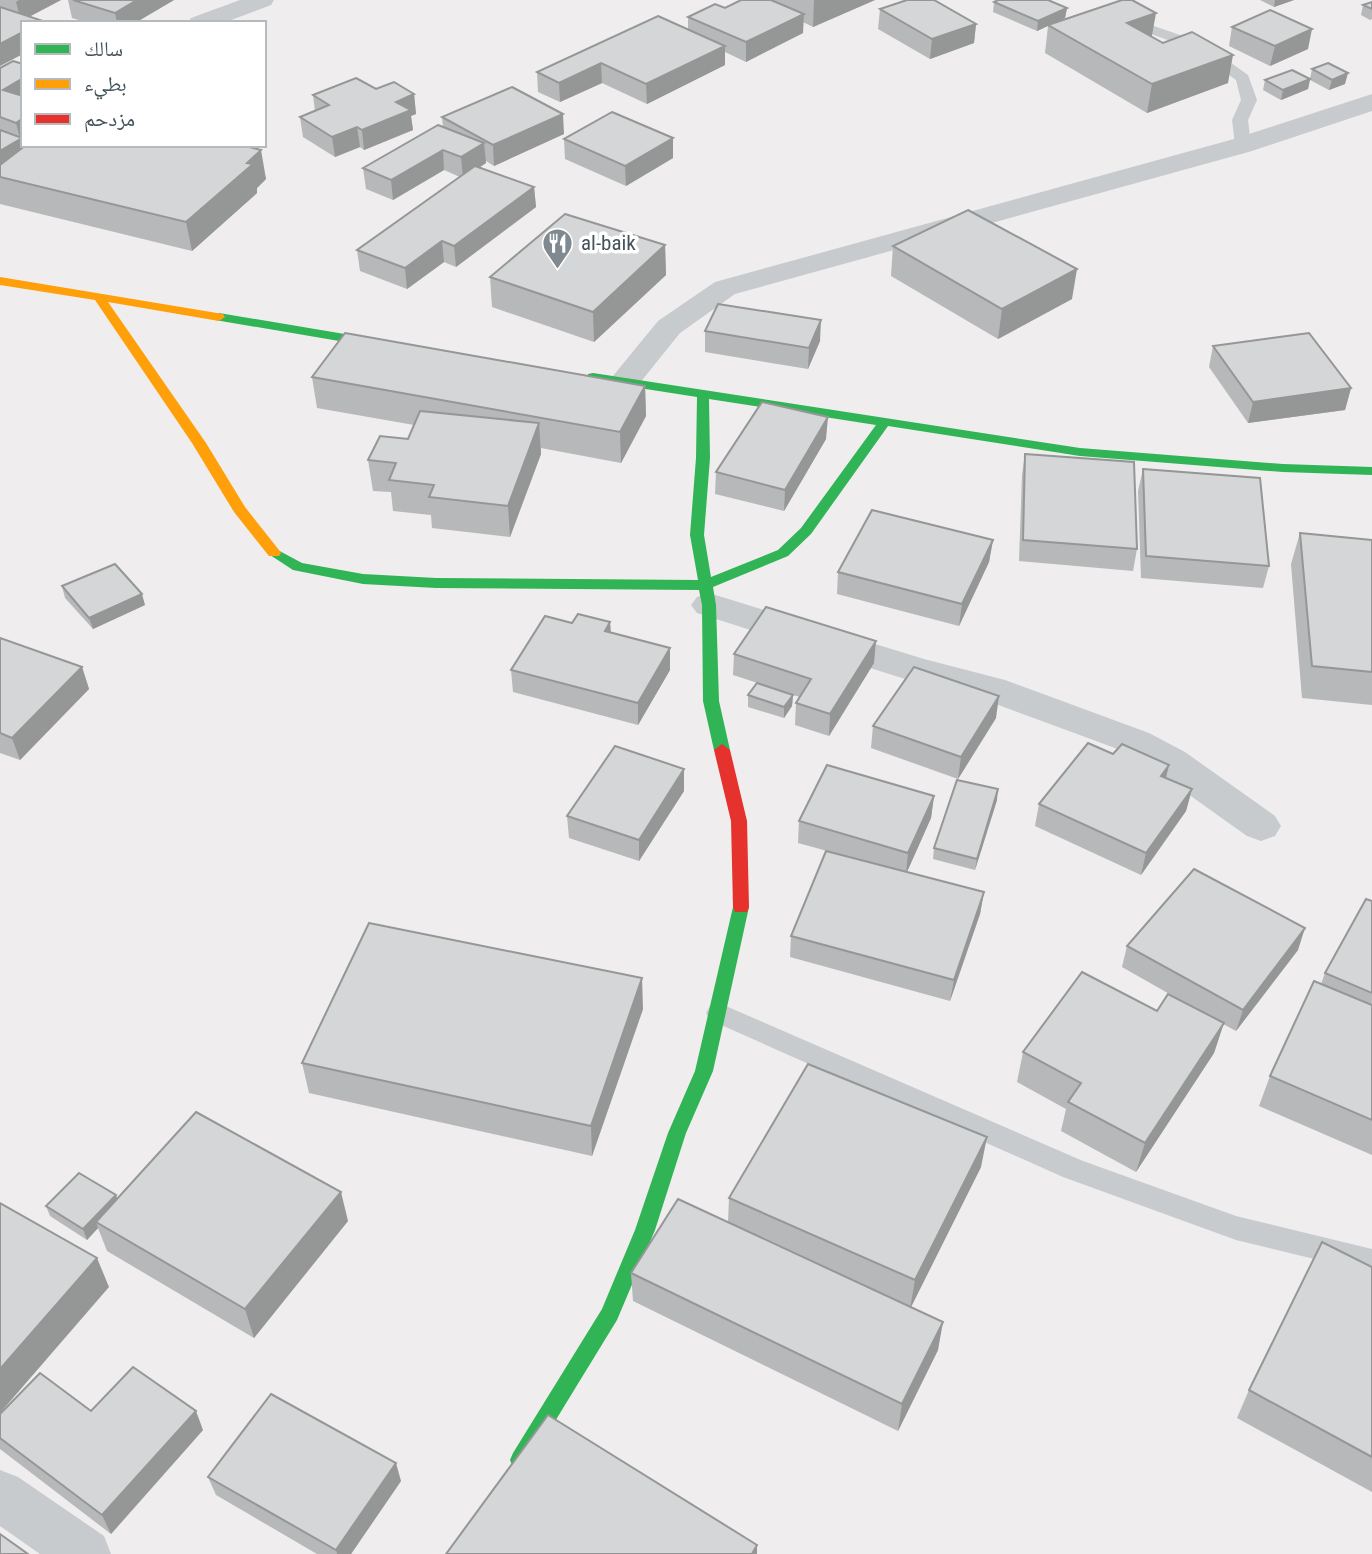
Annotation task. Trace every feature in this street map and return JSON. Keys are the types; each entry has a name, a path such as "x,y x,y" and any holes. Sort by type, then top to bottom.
{"street":[{"path":"205,21 262,0"},
{"path":"624,382 668,327 725,288 1242,145 1372,102"},
{"path":"0,281 404,348"},
{"path":"100,299 199,443 239,509 279,558 298,566 363,579 707,595 918,670 992,689 1136,742 1171,762 1261,826"},
{"path":"583,376 1080,453 1283,468 1372,471"},
{"path":"510,1475 610,1314 645,1230 677,1133 704,1071 742,904 739,821 711,701 707,595 697,535 703,396"},
{"path":"707,595 783,553 806,531 884,423"},
{"path":"0,1496 85,1554"}],"lane":[{"path":"1128,21 1198,46 1243,78 1249,100 1240,120 1242,145"},
{"path":"719,1013 1073,1169 1236,1228 1372,1261"}],"building":[{"path":"73,0 137,0 115,13"},
{"path":"741,0 771,0 804,14 746,42 688,17 715,4 725,8"},
{"path":"907,0 934,0 976,24 932,39 880,9"},
{"path":"1048,0 1067,8 1038,21 994,2"},
{"path":"1122,0 1132,0 1156,13 1127,23 1163,43 1192,32 1233,55 1152,84 1048,25"},
{"path":"1372,2 1372,9 1363,5"},
{"path":"0,7 43,21 21,21 21,33 0,44"},
{"path":"1270,10 1312,29 1275,46 1232,27"},
{"path":"658,16 725,46 646,84 601,63 559,83 537,72"},
{"path":"13,61 21,63 21,79 3,90 21,95 21,119 16,123 0,117 0,68"},
{"path":"1328,63 1348,73 1332,80 1312,69"},
{"path":"1292,70 1310,79 1283,90 1265,80"},
{"path":"356,78 376,89 394,82 414,94 396,102 411,110 362,130 357,127 332,137 300,117 329,105 313,95"},
{"path":"512,87 563,114 493,145 442,117"},
{"path":"612,112 673,138 625,166 564,139"},
{"path":"438,125 484,143 461,157 443,150 391,180 363,168"},
{"path":"0,130 21,138 21,139 0,151"},
{"path":"23,147 249,147 261,150 247,163 253,164 186,222 0,177 0,165"},
{"path":"475,166 534,187 454,246 442,241 405,268 357,250"},
{"path":"968,210 1077,269 1002,309 893,246"},
{"path":"565,214 665,245 593,312 490,277"},
{"path":"718,304 821,320 809,348 705,331"},
{"path":"345,333 645,386 620,432 312,377"},
{"path":"1309,333 1351,388 1253,402 1213,346"},
{"path":"762,402 828,417 785,490 716,472"},
{"path":"420,411 539,423 508,506 429,497 434,485 389,480 396,463 368,460 380,436 408,439"},
{"path":"1025,454 1134,462 1137,549 1023,540"},
{"path":"1143,469 1260,478 1269,566 1146,556"},
{"path":"872,510 993,540 962,604 838,572"},
{"path":"1300,533 1372,540 1372,672 1312,666"},
{"path":"115,564 142,594 89,618 62,586"},
{"path":"766,607 876,641 830,714 796,703 811,679 734,654"},
{"path":"578,614 610,622 605,631 670,648 638,703 511,670 545,616 572,623"},
{"path":"0,638 82,667 12,738 0,733"},
{"path":"914,667 999,696 961,757 873,726"},
{"path":"757,683 793,695 784,707 748,695"},
{"path":"1088,743 1113,754 1122,744 1169,765 1161,776 1192,789 1146,853 1039,804"},
{"path":"615,746 684,769 639,840 567,816"},
{"path":"827,765 934,796 908,853 799,821"},
{"path":"957,780 998,789 977,859 934,848"},
{"path":"826,851 984,892 954,980 791,936"},
{"path":"1194,869 1305,928 1243,1010 1127,946"},
{"path":"1366,899 1372,901 1372,993 1325,973"},
{"path":"369,923 642,978 591,1126 302,1063"},
{"path":"1082,972 1157,1011 1168,994 1224,1023 1145,1143 1068,1102 1081,1083 1023,1052"},
{"path":"1314,981 1372,1005 1372,1120 1270,1076"},
{"path":"808,1064 987,1137 915,1280 729,1198"},
{"path":"196,1112 341,1192 245,1309 96,1222"},
{"path":"79,1173 116,1195 83,1229 46,1206"},
{"path":"678,1199 943,1322 902,1404 631,1273"},
{"path":"0,1203 97,1258 0,1369"},
{"path":"1322,1242 1372,1267 1372,1457 1249,1390"},
{"path":"133,1367 196,1411 102,1515 0,1438 0,1414 40,1373 91,1411"},
{"path":"271,1394 396,1463 336,1550 208,1477"},
{"path":"548,1415 757,1545 752,1554 446,1554"},
{"path":"0,1534 28,1554 0,1554"}],"traffic: fast":[{"path":"219,317 392,346"},
{"path":"593,377 1080,452 1283,468 1372,471"},
{"path":"703,396 703,458 697,535 709,605 711,701 722,750"},
{"path":"274,553 298,567 363,579 436,583 704,585 783,553 806,531 884,423"},
{"path":"520,1460 610,1314 645,1230 677,1133 704,1071 741,907"}],"traffic: slow":[{"path":"0,281 219,317"},
{"path":"100,299 199,443 239,509 274,553"}],"traffic: jam":[{"path":"722,750 739,821 741,907"}],"place":[{"name":"al-baik","path":"558,270"}]}
